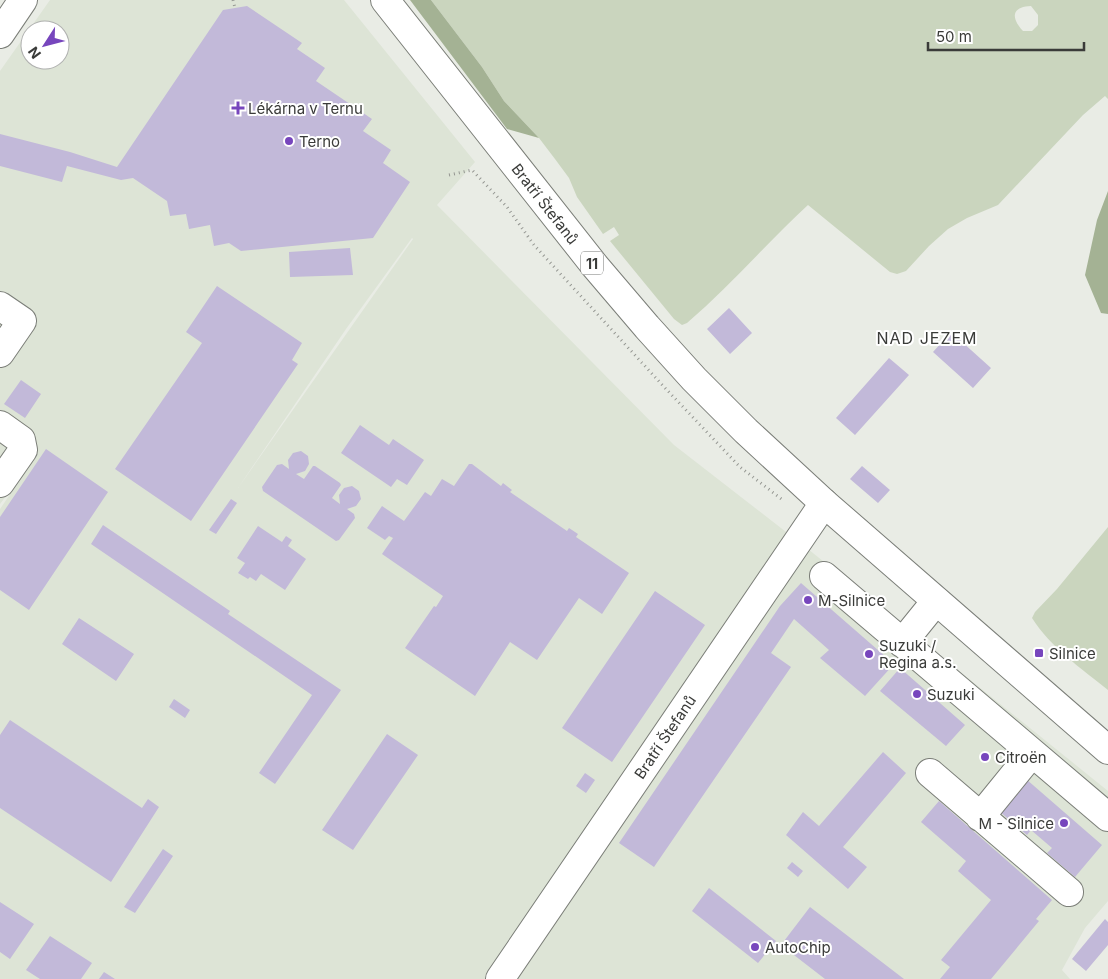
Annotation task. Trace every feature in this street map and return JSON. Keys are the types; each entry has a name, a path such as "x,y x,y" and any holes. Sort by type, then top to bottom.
{"main road":[{"path":"0,34 23,0"},
{"name":"Bratří Štefanů","path":"384,0 578,245 647,327 694,379 746,431 824,503 1108,750"},
{"path":"0,306 22,321 0,353"},
{"path":"0,425 21,440 23,450 0,483"},
{"name":"Bratří Štefanů","path":"503,975 824,503"},
{"path":"824,576 1108,817"},
{"path":"902,643 936,601"},
{"path":"980,817 1032,753"},
{"path":"930,773 1069,892"}],"path":[{"path":"234,0 235,8"},
{"path":"449,175 472,170 507,207 534,245 740,467 789,505"}],"shaded area":[{"path":"50,0 344,0 475,162 437,205 674,445 808,549 1108,791 1108,901 1085,928 1062,970 1070,979 0,979 0,509 35,458 0,504 0,71 20,43 20,70 70,70 70,20 36,20","holes":["413,239 238,488 346,329"]}],"green space":[{"path":"410,0 431,0 482,67 504,101 539,138 507,129"},
{"path":"431,0 1108,0 1108,99 1105,96 1083,115 998,205 967,218 948,229 906,271 897,274 890,272 808,205 718,294 687,323 682,325 674,319 610,241 619,235 614,227 603,234 577,197 569,178 539,138 504,101 482,67","holes":["1031,6 1038,15 1038,25 1032,31 1023,31 1015,18 1015,14 1020,8"]},
{"path":"1108,191 1108,314 1101,313 1085,275 1097,220"},
{"path":"1108,527 1108,690 1057,648 1039,629 1032,618 1035,612 1057,589"}],"building":[{"path":"247,6 302,43 297,49 325,68 316,81 372,119 363,131 391,150 383,163 410,182 373,238 241,251 229,243 214,246 210,225 189,229 186,214 170,216 167,201 133,178 121,180 67,166 62,182 0,166 0,134 70,152 117,167 223,10"},
{"path":"350,248 353,275 290,277 289,252"},
{"path":"217,286 302,343 292,360 298,364 191,521 115,469 202,343 186,332"},
{"path":"729,308 752,333 730,354 707,329"},
{"path":"951,332 991,368 973,388 933,352"},
{"path":"889,358 909,375 855,435 836,418"},
{"path":"21,380 41,394 25,418 4,404"},
{"path":"360,425 389,445 393,439 424,460 407,485 397,479 391,487 341,453"},
{"path":"46,449 108,492 29,610 0,590 0,517"},
{"path":"301,451 308,456 309,464 305,471 296,474 304,479 313,466 315,466 340,483 341,485 332,498 340,504 339,495 344,488 352,486 359,491 361,499 356,506 347,509 354,514 355,518 339,540 336,541 263,491 262,487 277,465 282,464 289,469 288,460 293,453"},
{"path":"469,464 472,464 501,486 503,483 512,490 510,492 567,531 569,528 578,534 576,537 629,573 602,614 579,598 537,660 510,642 475,696 405,648 443,596 382,554 393,538 389,536 385,540 367,528 382,506 404,521 425,492 431,496 442,479 454,486"},
{"path":"862,466 890,490 878,503 850,479"},
{"path":"231,499 237,503 216,534 209,530"},
{"path":"103,525 230,611 228,614 341,690 275,784 259,773 312,695 91,544"},
{"path":"258,526 282,542 286,536 292,540 288,546 306,559 285,590 261,574 256,581 238,573 245,563 237,558"},
{"path":"801,583 894,664 865,696 820,658 829,650 794,619 771,653 791,667 654,867 619,843 780,606"},
{"path":"655,591 705,625 612,762 562,728"},
{"path":"79,618 134,654 116,681 62,644"},
{"path":"900,668 965,725 946,746 880,691"},
{"path":"174,699 190,710 185,718 169,707"},
{"path":"10,720 142,808 148,799 159,807 111,882 0,808 0,735"},
{"path":"387,734 418,755 353,850 322,830"},
{"path":"883,752 906,773 843,847 867,867 848,889 786,835 803,812 819,826"},
{"path":"585,773 595,780 586,793 576,786"},
{"path":"1026,779 1102,845 1075,877 1047,853 1052,848 1031,830 1027,835 999,811"},
{"path":"939,801 1052,900 1036,919 1039,921 991,979 940,979 950,967 941,960 991,900 958,871 966,861 921,822"},
{"path":"163,849 173,856 135,913 124,907"},
{"path":"792,862 803,871 798,877 787,868"},
{"path":"709,888 776,941 758,963 692,911"},
{"path":"0,902 34,924 10,959 0,952"},
{"path":"810,907 904,979 825,979 781,945"},
{"path":"1105,919 1108,922 1108,945 1086,971 1072,959"},
{"path":"50,936 92,963 81,979 40,979 26,970"},
{"path":"104,972 115,979 99,979"}],"place":[{"name":"Lékárna v Ternu","path":"238,108"},
{"name":"Terno","path":"289,141"},
{"name":"M-Silnice","path":"808,600"},
{"name":"Silnice","path":"1039,653"},
{"name":"Suzuki / Regina a.s.","path":"869,654"},
{"name":"Suzuki","path":"917,694"},
{"name":"Citroën","path":"985,757"},
{"name":"M - Silnice","path":"1064,823"},
{"name":"AutoChip","path":"755,947"}],"district":[{"name":"NAD JEZEM","path":"927,338"}]}
